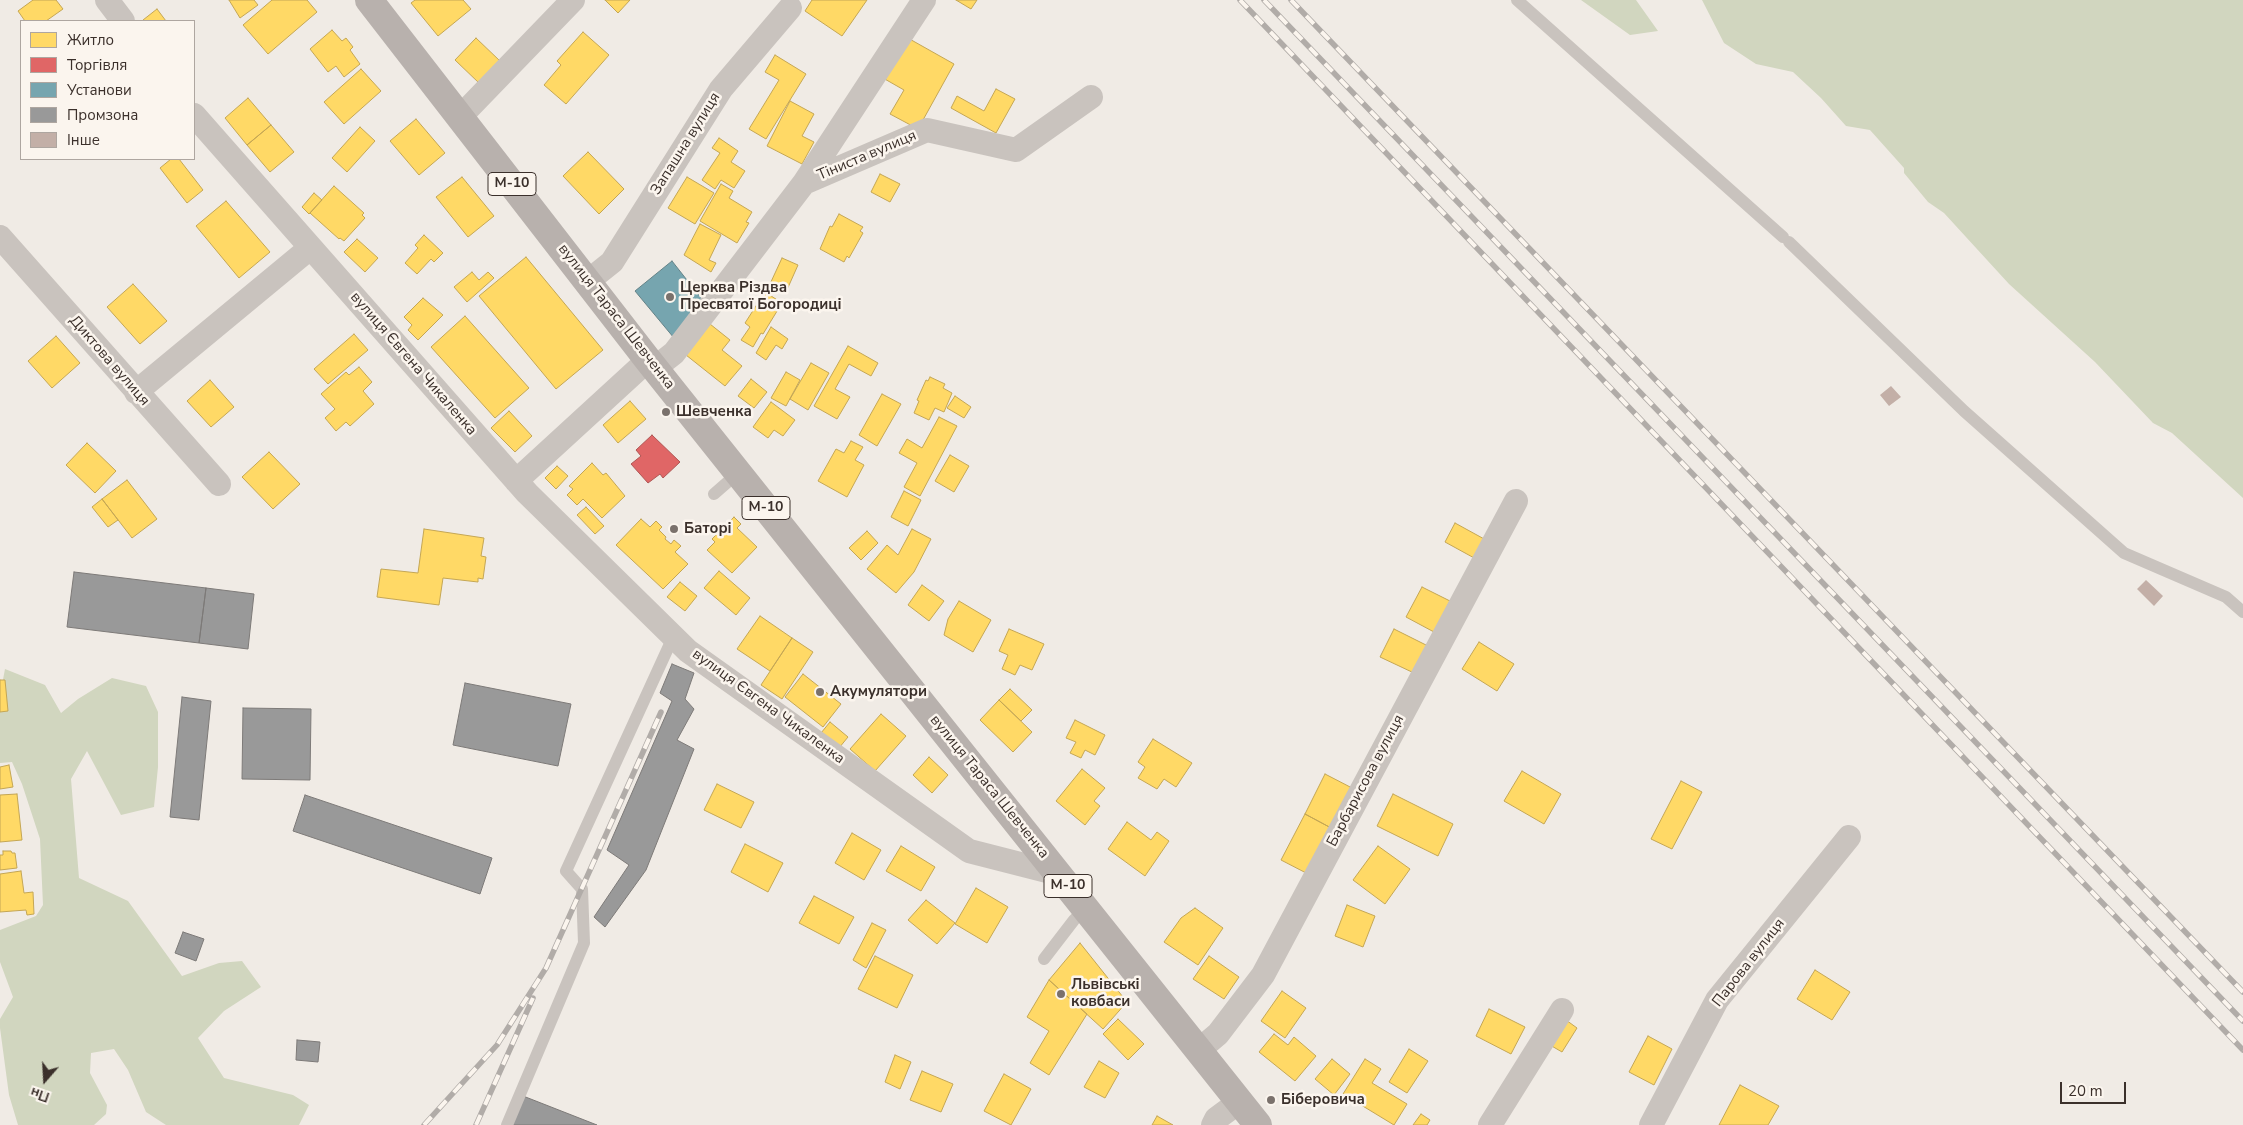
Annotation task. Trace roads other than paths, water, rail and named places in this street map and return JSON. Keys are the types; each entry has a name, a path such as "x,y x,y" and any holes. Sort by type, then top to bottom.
{"main road":[{"name":"вулиця Тараса Шевченка","path":"369,0 587,282 1258,1125"}],"street":[{"path":"107,0 122,20"},
{"path":"460,117 573,0"},
{"name":"Тіниста вулиця","path":"652,364 674,352 804,182 924,0"},
{"name":"Запашна вулиця","path":"587,282 612,262 721,89 790,8"},
{"name":"Тіниста вулиця","path":"804,182 927,130 1016,150 1091,97"},
{"name":"вулиця Євгена Чикаленка","path":"195,116 516,481 674,635 688,651 970,850 1059,874"},
{"name":"Диктова вулиця","path":"0,237 219,484"},
{"path":"136,392 310,248"},
{"path":"516,481 652,364"},
{"name":"Барбарисова вулиця","path":"1199,1050 1218,1034 1263,975 1516,501"},
{"name":"Парова вулиця","path":"1651,1125 1717,1000 1849,837"},
{"path":"1490,1125 1562,1010"},
{"path":"1213,1125 1216,1119 1239,1102"}],"lane":[{"path":"1517,0 1786,239 1964,411 2124,553 2226,597 2243,612"},
{"path":"714,494 738,473"},
{"path":"507,1125 584,943 582,889 566,871 674,635"},
{"path":"1044,959 1074,920 1086,908"}],"railway":[{"path":"1240,0 2243,1050"},
{"path":"1264,0 2243,1021"},
{"path":"1291,0 2243,992"},
{"path":"424,1125 497,1045 546,968 661,712"},
{"path":"476,1125 533,998"}],"place":[{"name":"Церква Різдва Пресвятої Богородиці","path":"670,297"},
{"name":"Шевченка","path":"666,412"},
{"name":"Баторі","path":"674,529"},
{"name":"Акумулятори","path":"820,692"},
{"name":"Львівські ковбаси","path":"1061,994"},
{"name":"Біберовича","path":"1271,1100"}]}
